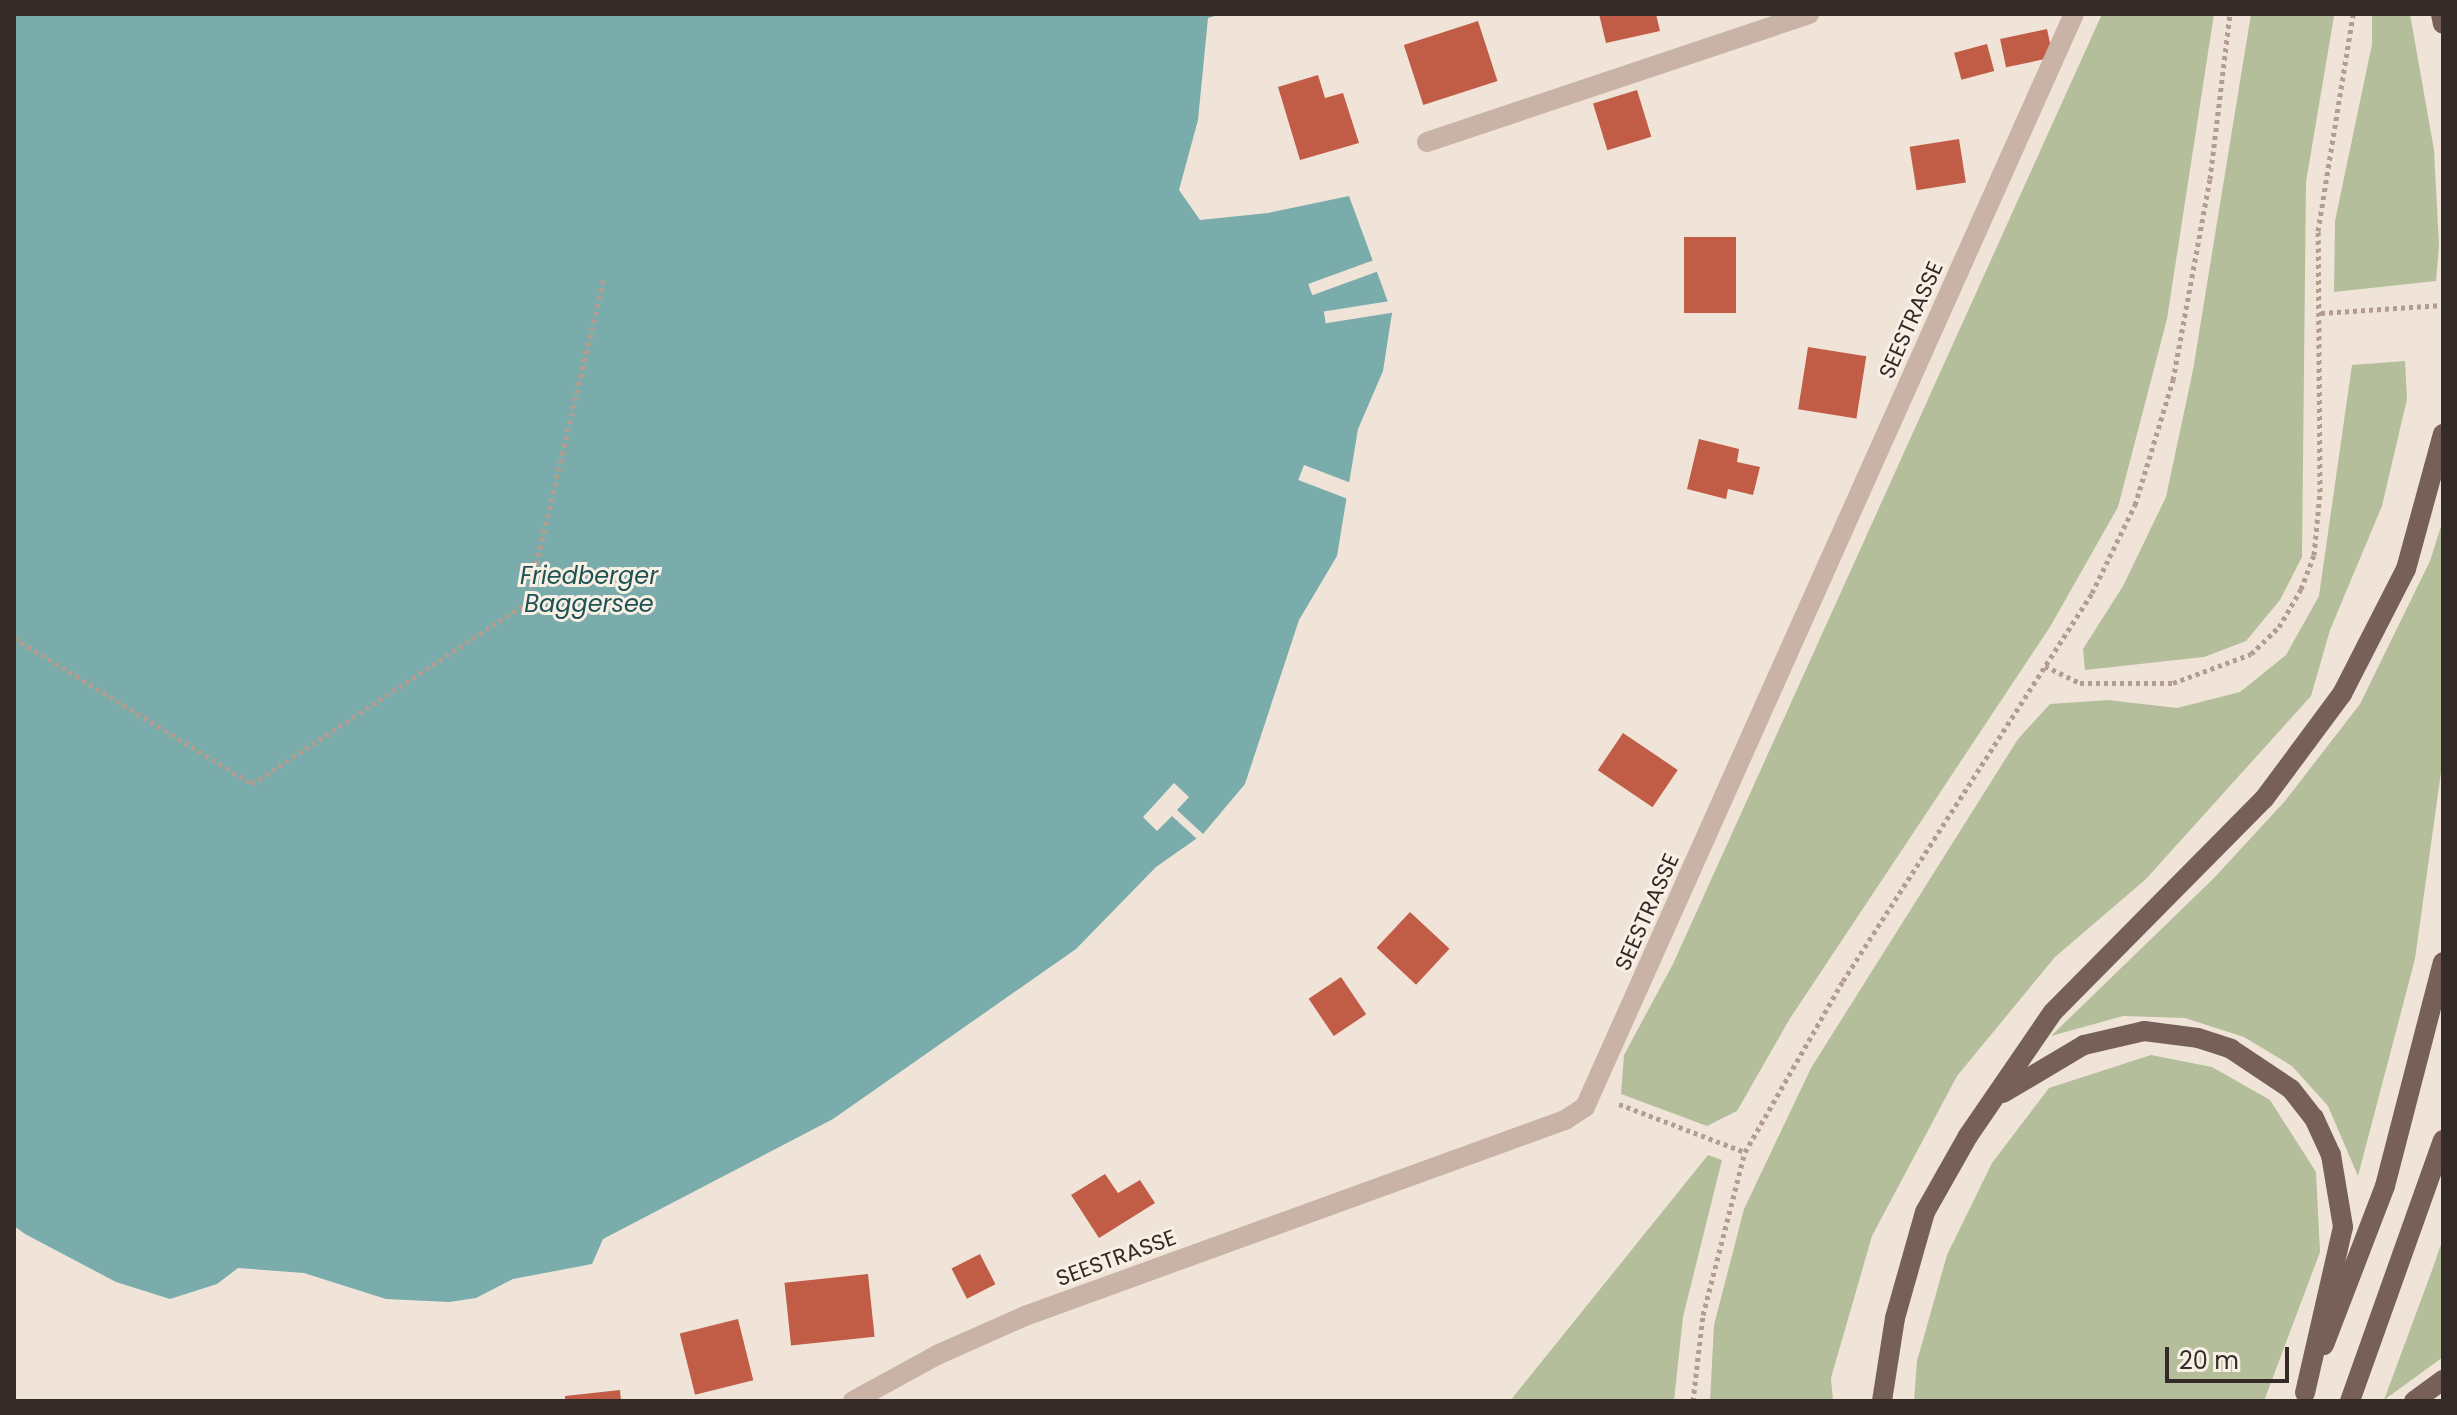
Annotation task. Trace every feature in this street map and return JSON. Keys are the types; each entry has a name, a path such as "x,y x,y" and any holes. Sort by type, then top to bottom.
{"main road":[{"path":"2441,14 2443,24"},
{"path":"1882,1401 1895,1318 1925,1212 1968,1136 1999,1096 2053,1012 2264,799 2342,694 2406,569 2443,434"},
{"path":"2304,1397 2385,1186 2443,962"},
{"path":"1999,1096 2084,1045 2144,1031 2231,1049 2291,1089 2314,1118 2331,1155 2343,1227 2304,1397"},
{"path":"2350,1401 2443,1140"},
{"path":"2414,1401 2443,1380"}],"street":[{"path":"1427,142 1809,14"},
{"name":"SEESTRASSE","path":"853,1401 937,1355 1025,1316 1565,1120 1585,1107 2074,14"}],"path":[{"path":"1693,1401 1703,1315 1745,1152 1843,981 2115,554 2173,380 2210,179 2230,14"},
{"path":"2045,666 2080,683 2173,683 2251,654 2279,627 2314,555 2321,313 2318,231 2353,14"},
{"path":"14,638 252,784 527,603 604,278"},
{"path":"2321,313 2443,305"},
{"path":"1592,1093 1745,1152"}],"green space":[{"path":"2102,14 2214,14 2167,319 2118,507 2050,627 1789,1020 1737,1111 1707,1126 1621,1094 1624,1055 1673,964"},
{"path":"2251,14 2334,16 2306,182 2302,557 2280,600 2246,641 2204,657 2085,670 2083,649 2123,586 2166,497 2193,370"},
{"path":"2372,14 2410,14 2434,150 2439,245 2436,281 2334,292 2335,221 2372,44"},
{"path":"2405,361 2407,399 2382,506 2330,630 2311,696 2146,879 2055,957 1957,1076 1872,1236 1831,1378 1833,1401 1710,1401 1714,1325 1744,1209 1811,1068 2018,739 2050,704 2108,700 2177,708 2240,692 2286,655 2319,596 2352,365"},
{"path":"2443,520 2443,758 2415,959 2358,1176 2328,1106 2292,1066 2244,1037 2185,1018 2123,1016 2051,1036 2214,878 2285,801 2360,704 2430,561"},
{"path":"2151,1055 2212,1067 2270,1100 2316,1172 2320,1252 2264,1401 1914,1401 1917,1361 1947,1255 1992,1163 2049,1088"},
{"path":"1708,1155 1722,1160 1683,1317 1674,1401 1510,1401"},
{"path":"2443,1239 2443,1357 2384,1400 2431,1273"}],"water":[{"name":"Friedberger Baggersee","path":"14,14 1221,14 1208,18 1198,120 1179,190 1200,220 1268,213 1349,196 1392,313 1383,371 1358,429 1337,556 1299,620 1245,784 1203,834 1156,867 1076,949 833,1119 603,1239 592,1264 513,1279 476,1298 449,1302 386,1299 304,1273 238,1268 217,1284 170,1299 116,1282 25,1234 14,1226"}],"pier":[{"path":"1374,260 1378,271 1312,295 1308,284"},
{"path":"1390,301 1392,313 1326,323 1324,311"},
{"path":"1304,465 1356,485 1351,500 1298,480"},
{"path":"1174,783 1189,797 1177,810 1203,834 1197,839 1172,816 1157,831 1143,817"}],"building":[{"path":"1599,14 1656,14 1660,31 1606,43"},
{"path":"1478,21 1497,81 1423,105 1404,45"},
{"path":"2047,29 2053,57 2006,67 2000,39"},
{"path":"1987,44 1994,71 1961,80 1954,53"},
{"path":"1318,75 1325,98 1343,93 1359,143 1300,160 1278,87"},
{"path":"1637,90 1651,137 1607,150 1593,103"},
{"path":"1959,139 1966,182 1916,190 1910,147"},
{"path":"1684,237 1736,237 1736,313 1684,313"},
{"path":"1808,347 1866,356 1856,418 1798,409"},
{"path":"1699,439 1739,449 1737,462 1760,467 1753,495 1728,489 1726,499 1687,489"},
{"path":"1623,733 1678,770 1653,807 1598,770"},
{"path":"1410,912 1449,949 1416,985 1377,948"},
{"path":"1341,977 1366,1014 1334,1036 1309,999"},
{"path":"1105,1174 1118,1193 1140,1180 1155,1203 1099,1238 1071,1195"},
{"path":"980,1254 995,1284 967,1299 951,1269"},
{"path":"868,1274 875,1337 791,1345 784,1283"},
{"path":"738,1319 753,1380 695,1395 680,1334"},
{"path":"620,1390 621,1401 565,1401 565,1396"}]}
